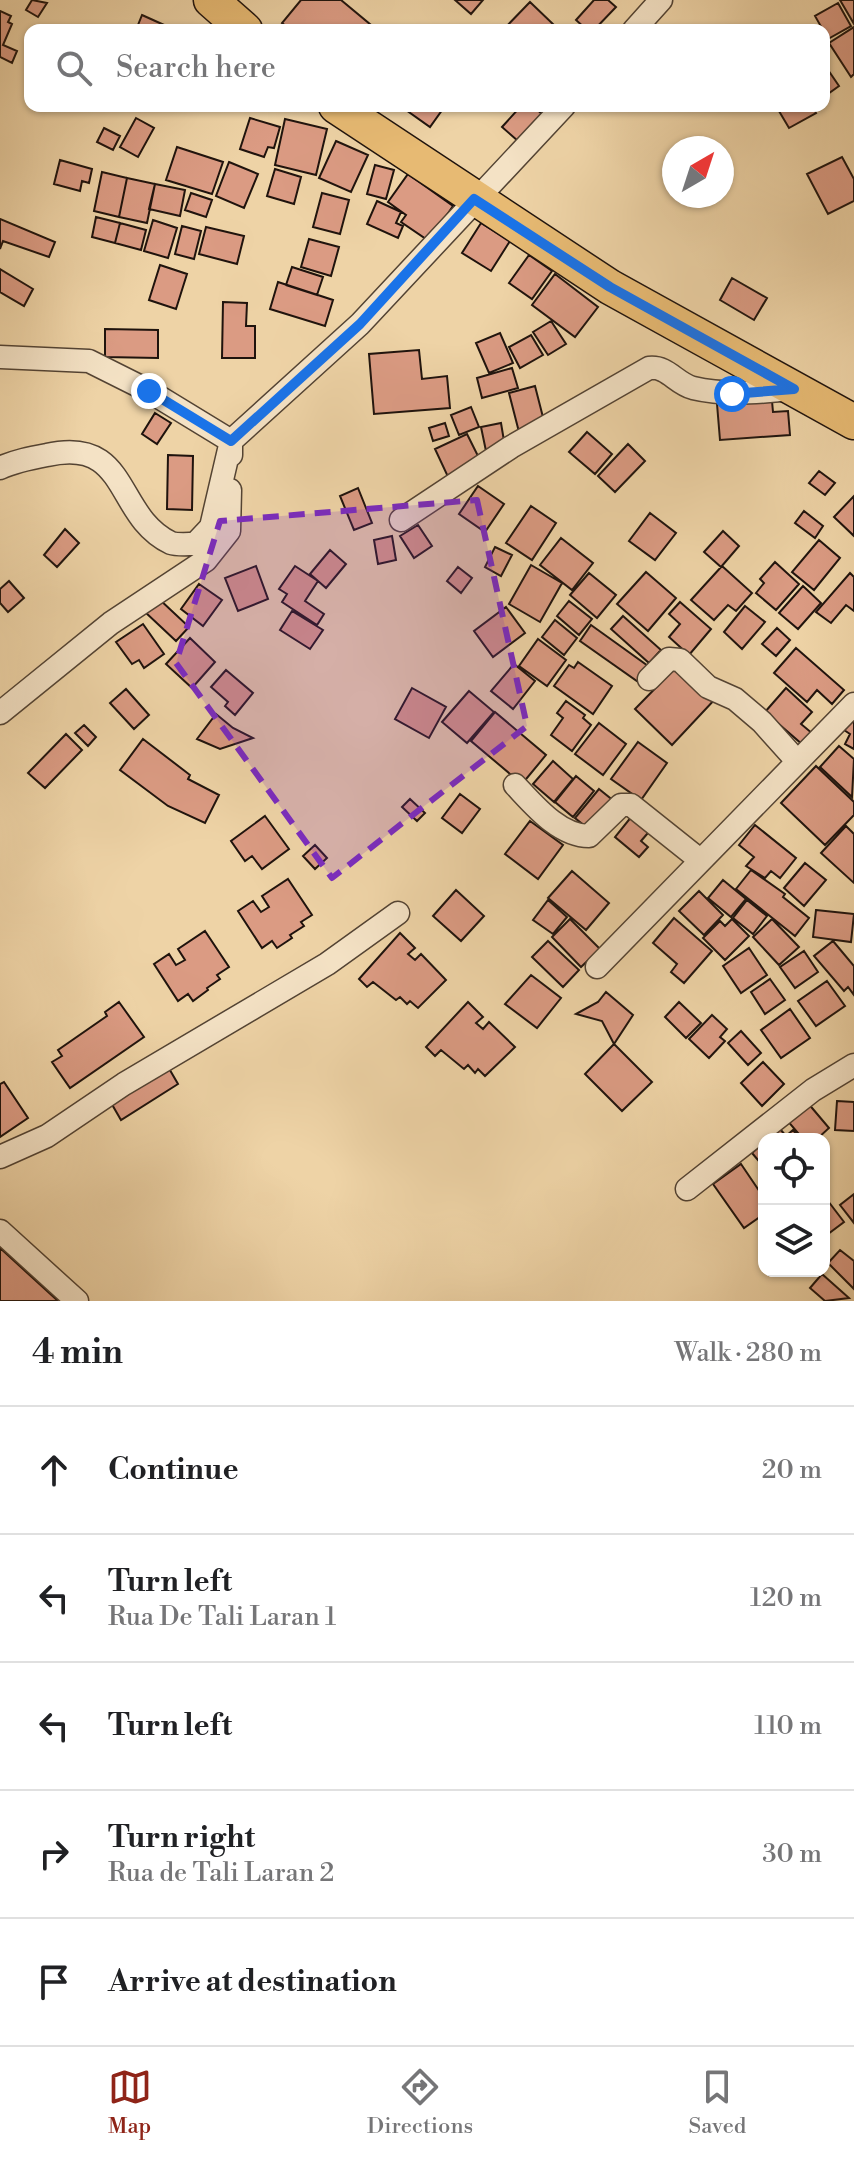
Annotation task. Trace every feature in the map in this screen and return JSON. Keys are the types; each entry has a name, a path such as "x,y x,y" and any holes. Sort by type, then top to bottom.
{"main road":[{"path":"211,0 238,24"},
{"path":"345,112 610,287 854,422"}],"street":[{"path":"639,24 661,0"},
{"path":"0,468 69,450 87,453 104,461 147,523 172,543 195,544 211,527 231,441 360,324 558,112"},
{"path":"0,357 89,361 149,391 231,441"},
{"path":"401,520 511,447 649,368 660,367 689,387 732,394 794,389"},
{"path":"0,713 111,623 206,560 229,531 231,441"},
{"path":"649,679 669,659 680,660 708,687 735,699 762,722 797,761"},
{"path":"597,967 854,704"},
{"path":"515,785 545,816 577,836 589,836 621,805 631,805 700,860"},
{"path":"0,1157 47,1136 124,1084 327,964 398,913"},
{"path":"687,1189 813,1090 854,1065"},
{"path":"0,1231 77,1301"}],"highlighted area":[{"path":"477,500 527,726 332,878 176,663 220,521"}],"building":[{"path":"32,0 47,3 38,17 26,10"},
{"path":"301,0 341,0 370,24 283,24"},
{"path":"455,0 483,0 471,14"},
{"path":"594,0 608,0 616,7 600,24 580,24 576,20"},
{"path":"840,0 854,0 854,24"},
{"path":"530,2 553,24 509,24"},
{"path":"838,3 851,26 830,38 830,24 820,24 815,16"},
{"path":"0,11 11,16 8,22 12,24 3,45 17,51 12,63 0,57"},
{"path":"142,15 162,24 138,24"},
{"path":"854,27 854,74 851,77 830,45"},
{"path":"830,73 839,86 830,92"},
{"path":"409,112 441,112 430,127"},
{"path":"516,112 542,114 518,141 502,127"},
{"path":"780,112 815,112 816,113 789,128"},
{"path":"136,118 154,128 138,157 120,147"},
{"path":"250,118 280,127 274,148 268,147 264,157 240,149"},
{"path":"285,119 327,129 316,175 275,165"},
{"path":"104,128 120,136 113,150 97,142"},
{"path":"336,141 368,155 351,192 319,178"},
{"path":"177,147 223,162 212,194 166,180"},
{"path":"842,157 854,179 854,201 828,214 807,174"},
{"path":"60,160 92,169 89,183 82,181 80,191 54,184"},
{"path":"229,162 258,174 244,208 216,196"},
{"path":"375,165 394,170 386,199 367,194"},
{"path":"275,169 301,177 294,204 267,196"},
{"path":"102,172 127,178 119,217 94,211"},
{"path":"408,174 453,206 429,241 401,222 406,215 388,202"},
{"path":"127,178 155,184 147,223 119,217"},
{"path":"155,184 185,190 180,216 149,209"},
{"path":"191,193 212,200 206,217 185,210"},
{"path":"322,193 349,200 340,234 313,227"},
{"path":"377,201 401,212 396,223 403,226 398,238 367,224"},
{"path":"96,217 120,223 115,243 92,237"},
{"path":"0,219 55,242 49,257 3,241 0,249"},
{"path":"153,220 177,228 168,258 144,251"},
{"path":"120,223 146,230 141,250 115,243"},
{"path":"481,223 510,241 491,271 462,253"},
{"path":"182,226 201,231 194,259 175,254"},
{"path":"206,227 244,236 237,264 199,254"},
{"path":"309,239 339,247 331,276 301,267"},
{"path":"529,255 552,271 532,299 509,283"},
{"path":"160,265 187,274 176,309 149,300"},
{"path":"292,267 323,277 317,295 286,285"},
{"path":"0,269 33,289 24,306 0,292"},
{"path":"555,274 598,307 575,337 532,305"},
{"path":"732,278 767,298 754,320 720,300"},
{"path":"278,282 333,300 325,326 270,309"},
{"path":"223,302 247,303 246,326 255,326 255,358 222,358"},
{"path":"551,321 566,344 548,355 533,332"},
{"path":"105,329 158,330 158,358 105,357"},
{"path":"500,333 513,363 489,373 476,343"},
{"path":"531,335 543,355 520,368 509,347"},
{"path":"419,350 422,379 447,376 450,408 374,414 369,354"},
{"path":"512,368 518,388 482,398 477,378"},
{"path":"535,386 545,425 519,432 509,393"},
{"path":"772,401 773,412 788,411 790,435 720,440 717,404"},
{"path":"471,407 479,427 459,435 451,415"},
{"path":"155,413 171,423 157,444 142,434"},
{"path":"445,423 449,436 433,441 429,428"},
{"path":"501,423 505,447 486,451 481,427"},
{"path":"587,432 612,454 595,474 569,452"},
{"path":"467,434 482,464 449,479 435,449"},
{"path":"628,444 645,461 615,492 598,476"},
{"path":"168,455 193,456 192,510 167,509"},
{"path":"819,471 835,483 825,495 809,483"},
{"path":"478,486 504,504 485,532 459,514"},
{"path":"358,488 372,523 354,530 340,496"},
{"path":"854,496 854,536 834,517"},
{"path":"531,506 556,523 532,560 506,543"},
{"path":"804,511 823,526 815,538 795,523"},
{"path":"650,513 676,533 655,560 629,541"},
{"path":"418,525 432,546 414,558 400,536"},
{"path":"65,529 79,543 57,567 44,555"},
{"path":"723,531 739,546 721,567 704,552"},
{"path":"392,536 396,560 378,564 374,540"},
{"path":"561,538 593,563 572,590 540,565"},
{"path":"819,540 840,558 814,590 792,572"},
{"path":"495,547 512,555 501,576 485,567"},
{"path":"330,550 346,564 326,588 310,574"},
{"path":"775,562 799,584 776,610 756,593 764,583 760,579"},
{"path":"531,565 562,583 540,622 509,604"},
{"path":"256,566 268,599 238,611 225,578"},
{"path":"295,566 318,581 305,601 324,614 317,625 282,602 287,594 279,589"},
{"path":"722,566 752,593 736,611 728,605 714,620 691,600"},
{"path":"458,567 472,578 461,593 447,581"},
{"path":"646,572 676,598 648,631 617,604"},
{"path":"589,573 616,595 597,618 570,595"},
{"path":"850,573 854,577 854,611 846,605 831,623 816,612"},
{"path":"9,581 24,598 8,612 0,603 0,589"},
{"path":"199,584 222,600 203,626 181,609"},
{"path":"803,586 821,603 798,629 779,613"},
{"path":"158,598 189,627 176,641 145,612"},
{"path":"569,601 592,619 579,635 557,616"},
{"path":"680,602 711,629 689,655 669,637 680,624 669,614"},
{"path":"745,606 765,622 742,649 724,632"},
{"path":"506,607 525,633 493,657 474,631"},
{"path":"292,611 323,630 310,649 280,630"},
{"path":"623,616 661,650 649,663 611,629"},
{"path":"555,620 577,638 564,655 542,637"},
{"path":"143,624 164,654 144,668 139,660 132,664 116,642"},
{"path":"591,625 655,671 644,686 580,641"},
{"path":"777,628 790,640 776,656 762,644"},
{"path":"190,638 215,662 192,688 166,664"},
{"path":"538,639 566,660 547,686 519,666"},
{"path":"796,648 844,690 832,704 817,690 807,702 774,673"},
{"path":"578,662 612,686 593,714 554,686 569,665 574,668"},
{"path":"681,662 717,697 672,745 635,709"},
{"path":"514,664 535,681 513,709 491,691"},
{"path":"226,670 253,693 235,715 225,706 228,702 211,687"},
{"path":"412,688 446,707 429,738 395,719"},
{"path":"786,688 812,712 801,724 813,734 803,745 765,712"},
{"path":"126,689 149,715 134,729 110,703"},
{"path":"469,691 494,712 467,743 442,722"},
{"path":"566,701 585,715 583,718 591,725 572,751 551,735 563,718 557,713"},
{"path":"495,712 546,755 522,784 471,741"},
{"path":"216,714 233,728 253,738 220,749 197,739"},
{"path":"852,715 854,749 845,744 850,734 844,730"},
{"path":"599,723 626,744 603,775 575,754"},
{"path":"84,725 96,737 88,746 75,733"},
{"path":"66,734 82,750 45,788 28,773"},
{"path":"143,739 190,775 188,779 219,795 205,823 168,806 120,770"},
{"path":"638,742 667,763 641,800 611,779"},
{"path":"839,746 854,759 852,797 820,767"},
{"path":"553,761 573,779 554,802 533,784"},
{"path":"816,766 854,802 854,815 825,845 781,803"},
{"path":"576,776 594,791 573,817 555,802"},
{"path":"599,789 615,802 591,831 575,818"},
{"path":"460,794 480,809 462,833 442,818"},
{"path":"410,799 425,813 417,821 402,807"},
{"path":"636,811 654,826 641,841 648,847 639,857 615,837"},
{"path":"265,816 289,849 262,869 252,856 245,861 231,841"},
{"path":"530,821 563,845 538,879 505,854"},
{"path":"755,825 796,858 780,878 771,871 765,878 746,866 754,857 739,845"},
{"path":"846,826 854,834 854,883 821,853"},
{"path":"315,845 327,858 315,869 303,856"},
{"path":"805,863 826,880 804,906 784,888"},
{"path":"751,870 785,894 783,897 809,918 795,936 736,889"},
{"path":"572,871 609,903 586,930 548,898"},
{"path":"288,879 312,915 301,922 304,926 290,935 292,938 277,948 272,941 262,948 238,911 253,901 261,912 269,907 262,896"},
{"path":"723,880 746,899 731,917 708,898"},
{"path":"456,890 484,916 461,941 433,916"},
{"path":"699,891 723,915 704,935 679,911"},
{"path":"548,900 567,917 553,934 533,920"},
{"path":"747,900 767,916 753,934 733,918"},
{"path":"816,910 854,914 851,942 813,937"},
{"path":"674,918 712,951 684,983 671,972 677,964 653,943"},
{"path":"570,919 600,949 581,967 552,937"},
{"path":"732,919 749,936 725,960 703,938 720,921 725,926"},
{"path":"772,919 799,947 779,965 753,937"},
{"path":"205,931 229,967 217,975 220,979 193,1001 188,994 178,1001 154,964 169,954 176,965 185,960 178,949"},
{"path":"400,933 415,948 408,954 415,960 421,954 446,980 418,1008 400,997 396,1000 373,982 367,987 359,979"},
{"path":"548,941 579,970 563,987 532,957"},
{"path":"833,941 854,966 854,995 848,987 844,991 814,956"},
{"path":"749,948 767,975 741,993 723,966"},
{"path":"804,951 818,972 795,988 780,967"},
{"path":"531,975 561,998 537,1028 505,1004"},
{"path":"770,979 785,1000 765,1014 751,992"},
{"path":"827,981 845,1006 816,1026 798,1001"},
{"path":"606,992 633,1015 614,1044 602,1021 576,1014 598,1002"},
{"path":"119,1002 144,1037 70,1088 52,1062 62,1056 58,1050 107,1016 105,1012"},
{"path":"468,1002 483,1017 476,1023 483,1029 489,1022 515,1047 485,1076 478,1069 475,1073 468,1065 464,1069 441,1050 435,1056 426,1047"},
{"path":"679,1002 701,1023 686,1038 665,1017"},
{"path":"790,1009 810,1038 781,1058 761,1030"},
{"path":"712,1015 727,1029 720,1037 725,1041 709,1058 689,1039"},
{"path":"741,1031 761,1053 748,1065 728,1043"},
{"path":"614,1044 652,1082 622,1111 585,1074"},
{"path":"763,1062 784,1084 762,1106 741,1083"},
{"path":"167,1065 178,1084 121,1120 110,1101"},
{"path":"4,1082 28,1118 0,1137 0,1084"},
{"path":"837,1101 854,1102 854,1131 835,1130"},
{"path":"807,1102 829,1128 824,1133 798,1133 786,1119"},
{"path":"741,1164 758,1189 758,1218 744,1228 713,1184"},
{"path":"854,1194 854,1223 840,1205"},
{"path":"830,1204 844,1222 830,1232"},
{"path":"0,1248 58,1301 0,1301"},
{"path":"840,1250 854,1261 854,1289 830,1265"},
{"path":"819,1277 825,1277 849,1298 825,1301 810,1288"}],"route":[{"path":"149,391 231,441 360,324 474,199 610,287 794,389 732,394"}]}
